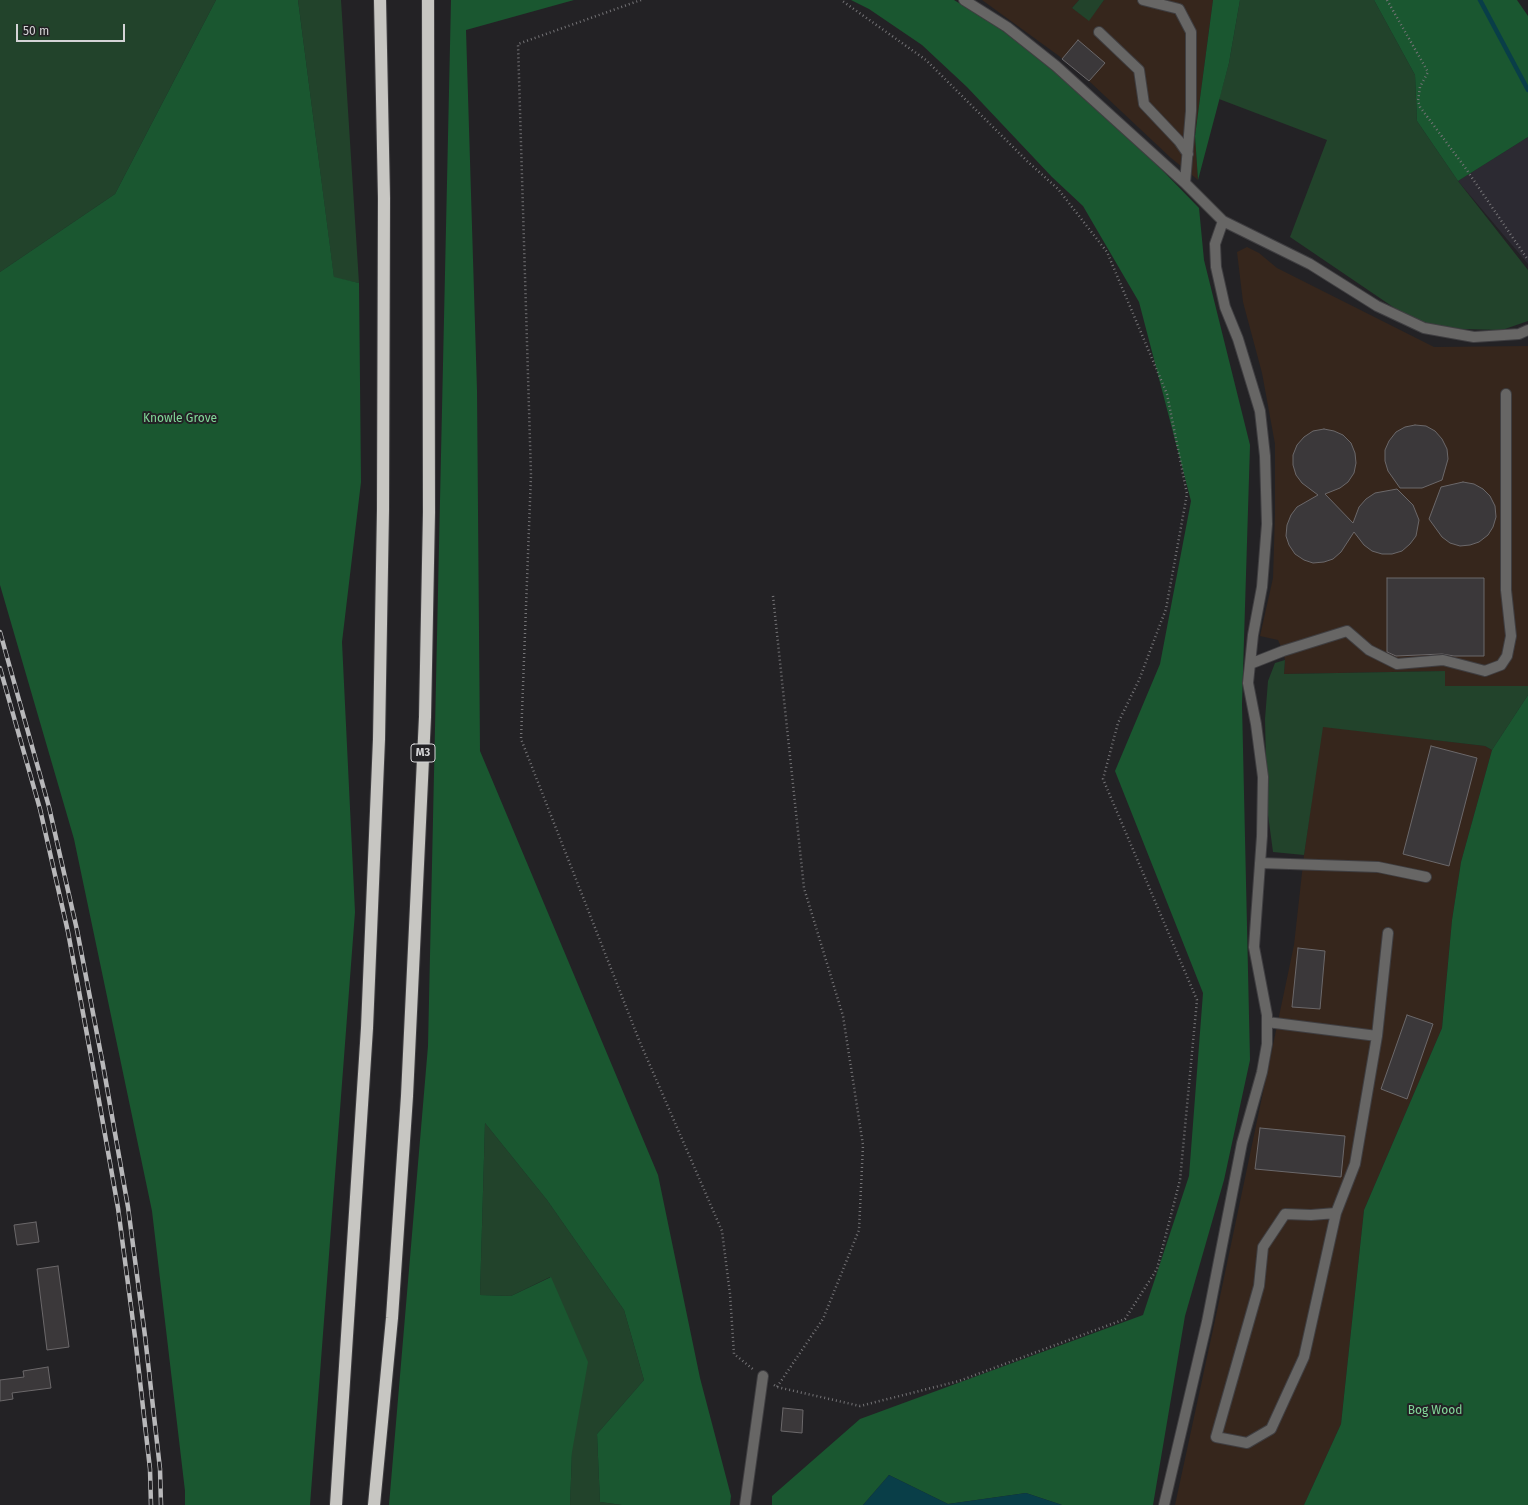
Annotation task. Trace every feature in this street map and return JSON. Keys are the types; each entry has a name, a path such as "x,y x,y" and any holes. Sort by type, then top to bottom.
{"highway":[{"path":"336,1505 367,1028 378,739 383,510 384,198 380,0"},
{"name":"M3","path":"374,1505 392,1318 407,1104 425,717 429,512 428,0"}],"lane":[{"path":"964,0 1007,27 1056,66 1185,183 1223,221 1310,264 1377,306 1424,328 1474,338 1519,334 1528,330"},
{"path":"1143,0 1179,9 1191,32 1191,111 1185,183"},
{"path":"1099,32 1140,70 1144,104 1179,141 1188,154"},
{"path":"1164,1505 1207,1322 1242,1143 1262,1072 1267,1044 1267,1015 1254,947 1262,836 1263,777 1256,724 1248,683 1253,635 1262,587 1267,524 1264,456 1260,412 1238,339 1225,307 1216,267 1215,244 1223,221"},
{"path":"1250,664 1282,650 1347,631 1369,650 1397,664 1443,660 1485,671 1500,665 1507,656 1511,636 1506,590 1506,394"},
{"path":"1260,863 1378,867 1426,877"},
{"path":"1336,1213 1311,1215 1285,1214 1263,1247 1259,1286 1216,1437 1247,1443 1271,1430 1304,1358 1336,1213 1355,1164 1377,1036 1388,933"},
{"path":"1267,1022 1377,1036"},
{"path":"746,1505 763,1376"}],"path":[{"path":"641,0 518,44 531,475 521,739 639,1040 722,1231 730,1294 734,1354 777,1387 860,1406 959,1381 1125,1319 1157,1269 1180,1180 1197,1000 1103,779 1118,723 1139,680 1166,609 1187,494 1167,394 1107,252 1058,189 1027,161 926,60 841,0"},
{"path":"1387,0 1428,72 1420,87 1418,101 1420,108 1464,166 1528,260"},
{"path":"773,596 804,888 843,1016 863,1144 859,1230 822,1319 777,1387"}],"shaded area":[{"path":"982,0 1079,0 1072,8 1089,20 1104,0 1213,0 1195,136 1198,180 1171,158 1089,81 1059,56"},
{"path":"1528,137 1528,264 1458,181"},
{"path":"1247,247 1259,253 1277,268 1434,347 1528,346 1528,686 1445,686 1445,671 1284,674 1285,660 1278,640 1260,636 1273,578 1275,444 1262,373 1243,302 1237,252"},
{"path":"1322,726 1485,746 1492,750 1461,862 1452,920 1442,1028 1364,1210 1341,1424 1304,1505 1175,1505 1294,945 1304,855"}],"green space":[{"path":"0,0 216,0 115,194 0,272"},
{"name":"Knowle Grove","path":"216,0 298,0 334,277 359,283 361,482 342,642 355,912 310,1505 185,1505 185,1491 152,1211 74,839 0,585 0,272 115,194"},
{"path":"298,0 341,0 359,283 334,278"},
{"path":"451,0 574,0 466,30 477,390 480,751 658,1175 700,1378 731,1496 730,1505 622,1505 600,1502 597,1434 644,1380 624,1310 547,1200 485,1123 480,1295 511,1296 551,1277 588,1362 572,1452 570,1505 389,1505 428,1046"},
{"path":"851,0 954,0 995,25 1054,69 1131,138 1199,208 1204,260 1250,445 1242,704 1250,1060 1224,1180 1185,1316 1153,1505 1062,1505 1026,1493 948,1504 889,1475 863,1505 772,1505 772,1496 860,1419 1143,1315 1189,1176 1203,993 1115,771 1160,664 1191,501 1139,302 1083,206 1052,177 967,87 922,45 869,9"},
{"path":"1079,0 1104,0 1089,21 1072,8"},
{"path":"1213,0 1240,0 1229,63 1198,180 1195,136"},
{"path":"1240,0 1374,0 1415,75 1417,121 1458,181 1528,270 1528,321 1502,330 1424,328 1290,237 1327,140 1219,99 1229,63"},
{"path":"1374,0 1517,0 1528,16 1528,137 1458,181 1417,121 1415,75"},
{"path":"1285,660 1284,674 1445,671 1445,686 1528,686 1528,695 1492,750 1485,746 1323,727 1304,855 1273,852 1267,807 1265,719 1268,681 1275,663"},
{"name":"Bog Wood","path":"1528,695 1528,1505 1304,1505 1341,1424 1364,1210 1442,1028 1452,920 1461,862 1492,750"},
{"path":"485,1123 547,1200 624,1310 644,1380 597,1434 600,1502 622,1505 570,1505 572,1452 550,1277 511,1296 480,1295"}],"water":[{"path":"889,1475 948,1504 1026,1493 1062,1505 863,1505"}],"building":[{"path":"1078,40 1105,63 1089,81 1062,59"},
{"path":"1415,425 1426,426 1435,431 1442,439 1447,449 1448,459 1442,480 1422,488 1400,488 1388,471 1385,461 1385,450 1389,441 1396,432 1405,427"},
{"path":"1324,429 1343,435 1351,443 1355,453 1356,463 1354,473 1348,482 1340,488 1325,494 1353,523 1359,507 1366,499 1375,493 1397,489 1413,505 1419,520 1416,536 1402,551 1392,554 1382,554 1372,551 1364,545 1354,532 1341,552 1333,559 1313,563 1304,560 1295,554 1289,545 1286,536 1287,525 1291,515 1297,507 1318,495 1302,483 1296,475 1293,465 1293,455 1297,445 1304,437 1313,431"},
{"path":"1463,482 1474,484 1483,489 1490,496 1495,506 1496,517 1493,527 1488,535 1479,542 1460,546 1450,543 1442,537 1429,519 1441,487"},
{"path":"1387,578 1484,578 1484,656 1454,656 1442,654 1396,656 1387,652"},
{"path":"1431,746 1477,758 1449,866 1403,854"},
{"path":"1298,948 1325,951 1320,1009 1292,1007"},
{"path":"1407,1015 1433,1024 1407,1099 1381,1089"},
{"path":"1260,1128 1345,1136 1341,1177 1255,1169"},
{"path":"36,1222 39,1242 17,1245 14,1225"},
{"path":"58,1266 69,1347 47,1350 37,1269"},
{"path":"48,1367 51,1388 12,1393 13,1399 0,1401 0,1380 24,1377 23,1371"},
{"path":"783,1408 803,1410 802,1433 781,1431"}],"waterway":[{"path":"1480,0 1528,90"}],"railway":[{"path":"0,632 49,807 77,930 103,1065 128,1207 145,1336 160,1469 161,1505"},
{"path":"0,668 40,809 68,932 93,1067 118,1208 150,1469 151,1505"}]}
